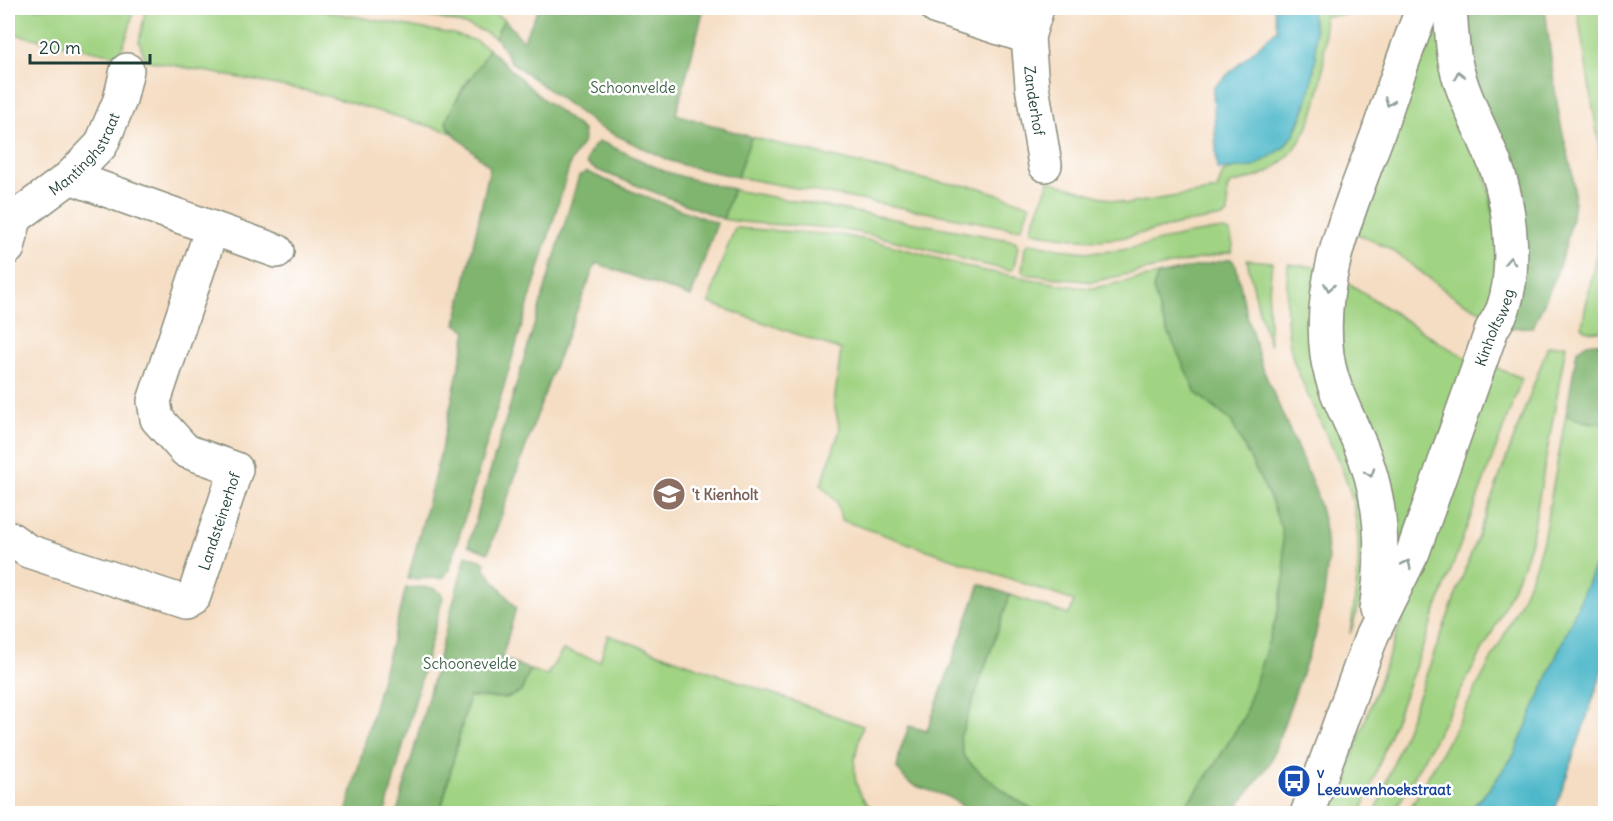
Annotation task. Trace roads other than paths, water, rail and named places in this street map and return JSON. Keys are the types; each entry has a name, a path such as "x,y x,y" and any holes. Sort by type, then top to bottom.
{"street":[{"name":"Zanderhof","path":"937,8 1032,22 1032,86 1045,165"},
{"name":"Kinholtsweg","path":"1372,635 1379,595 1381,562 1379,510 1367,464 1330,375 1325,326 1328,288 1341,235 1424,8"},
{"name":"Kinholtsweg","path":"1307,813 1372,635 1413,552 1492,329 1503,308 1509,278 1511,244 1509,214 1501,181 1459,78 1452,45 1450,8"},
{"name":"Mantinghstraat","path":"10,228 101,146 120,100 127,70"},
{"path":"69,177 277,251"},
{"name":"Landsteinerhof","path":"8,537 28,551 133,586 184,602 194,596 236,469 186,451 157,419 154,401 212,228"}],"water":[{"path":"1274,8 1318,8 1311,11 1316,57 1304,110 1294,134 1282,149 1254,167 1217,170 1213,88 1277,29"},
{"path":"1605,531 1605,664 1554,813 1467,813 1490,788 1514,755 1599,556"}],"place":[{"name":"'t Kienholt","path":"669,494"},
{"name":"v Leeuwenhoekstraat","path":"1294,781"}],"park label":[{"name":"Schoonvelde","path":"633,87"},
{"name":"Schoonevelde","path":"470,663"}]}
